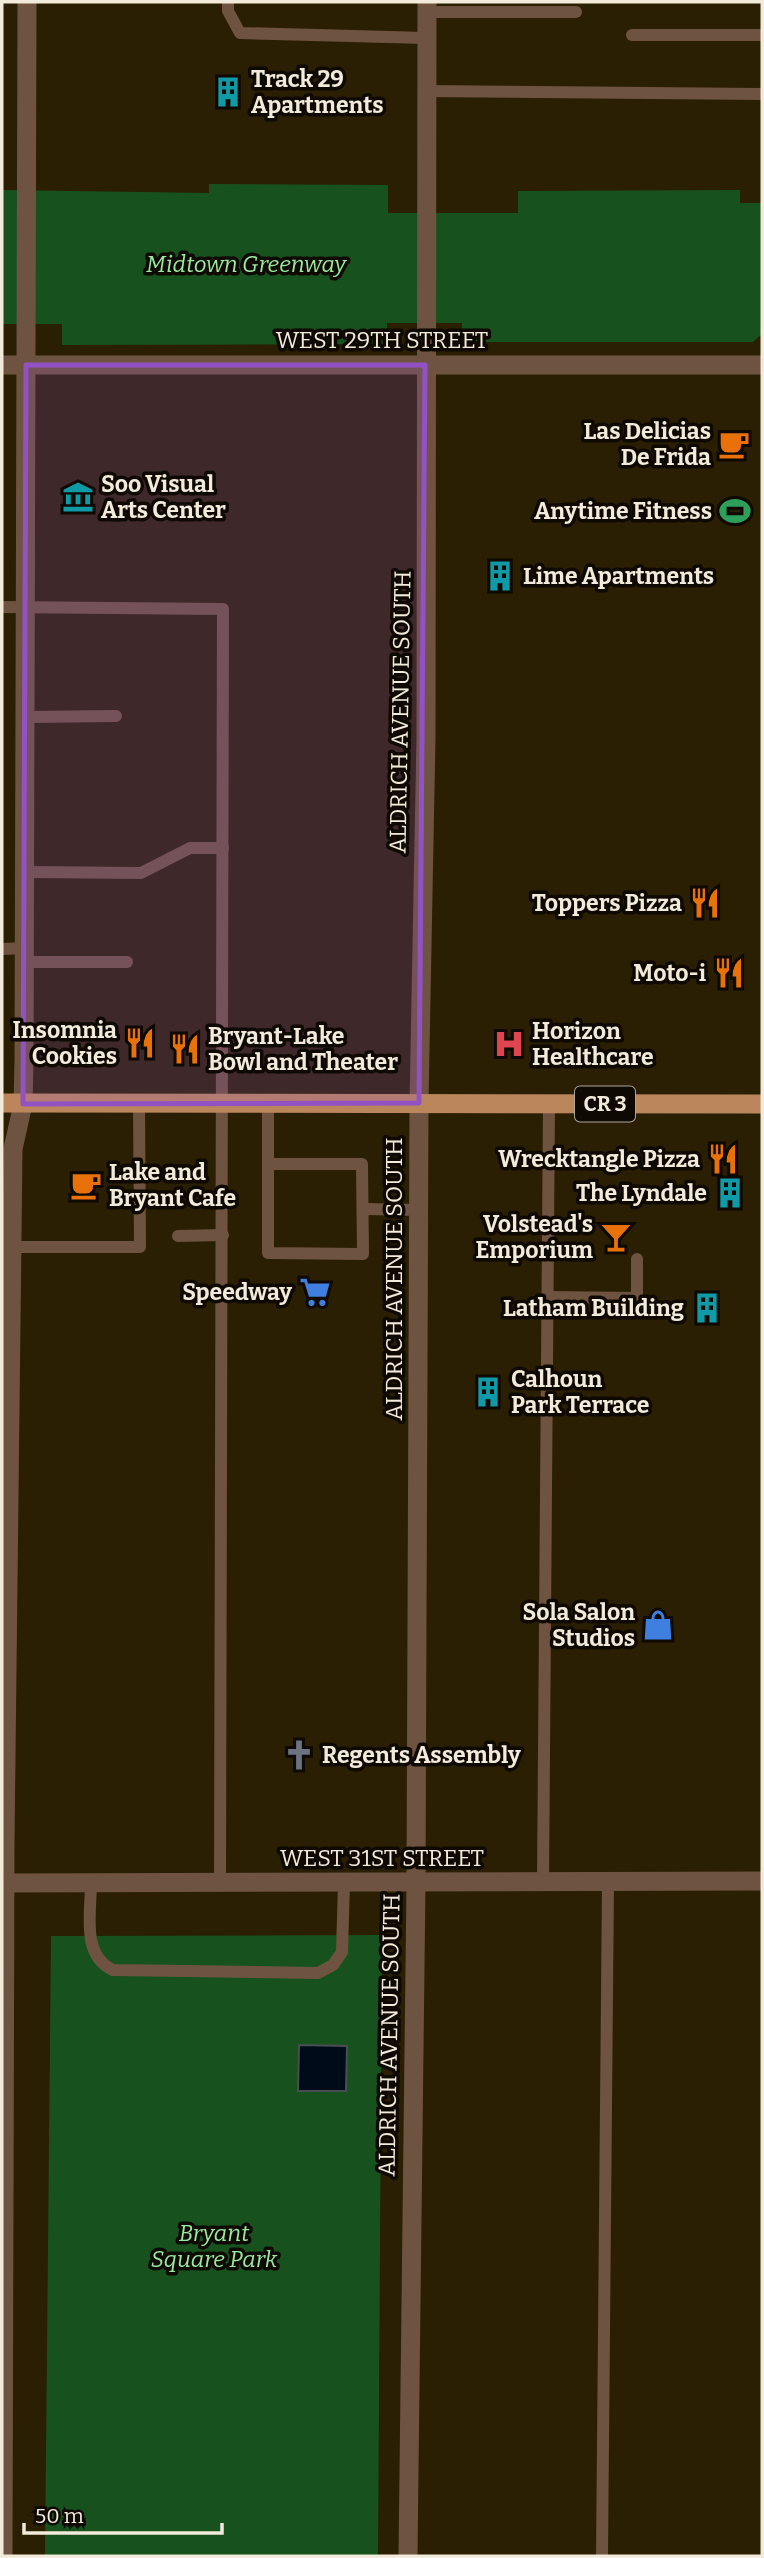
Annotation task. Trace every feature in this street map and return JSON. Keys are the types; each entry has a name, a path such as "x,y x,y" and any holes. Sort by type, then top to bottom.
{"main road":[{"name":"CR 3","path":"2,1103 762,1104"}],"street":[{"path":"4,2556 4,1883 13,1149 23,1104 27,607 27,2"},
{"name":"ALDRICH AVENUE SOUTH","path":"408,2556 419,1103 426,737 426,7"},
{"name":"WEST 29TH STREET","path":"2,365 762,365"},
{"name":"WEST 31ST STREET","path":"4,1883 762,1881"}],"lane":[{"path":"228,2 228,11 240,33 426,38"},
{"path":"426,7 576,12"},
{"path":"632,34 762,35"},
{"path":"425,92 762,94"},
{"path":"2,607 223,608 220,1883"},
{"path":"26,717 116,716"},
{"path":"25,872 141,873 190,848 223,848"},
{"path":"2,949 24,955 127,962"},
{"path":"13,1247 141,1247 139,1103"},
{"path":"268,1103 268,1164 268,1253 363,1254 362,1164 268,1164"},
{"path":"543,1882 549,1103"},
{"path":"363,1209 419,1210"},
{"path":"178,1236 223,1235"},
{"path":"548,1297 637,1298 637,1259"},
{"path":"602,2556 608,1881"},
{"path":"91,1883 91,1945 94,1956 102,1965 113,1970 318,1973 333,1965 342,1952 344,1883"}],"highlighted area":[{"path":"26,365 425,365 419,1103 23,1104"}],"green space":[{"name":"Midtown Greenway","path":"209,184 388,185 388,213 518,213 518,191 740,190 740,203 762,203 762,334 753,342 462,342 462,323 387,323 387,344 62,345 62,324 2,324 2,190 209,193"},
{"name":"Bryant Square Park","path":"382,1935 378,2556 45,2556 51,1936"}],"water":[{"path":"299,2045 347,2046 346,2091 298,2091"}],"place":[{"name":"Track 29 Apartments","path":"228,92"},
{"name":"Las Delicias De Frida","path":"734,444"},
{"name":"Soo Visual Arts Center","path":"78,497"},
{"name":"Anytime Fitness","path":"735,511"},
{"name":"Lime Apartments","path":"500,576"},
{"name":"Toppers Pizza","path":"705,903"},
{"name":"Moto-i","path":"729,973"},
{"name":"Insomnia Cookies","path":"140,1043"},
{"name":"Horizon Healthcare","path":"509,1044"},
{"name":"Bryant-Lake Bowl and Theater","path":"185,1049"},
{"name":"Wrecktangle Pizza","path":"723,1159"},
{"name":"Lake and Bryant Cafe","path":"86,1185"},
{"name":"The Lyndale","path":"730,1193"},
{"name":"Volstead's Emporium","path":"616,1237"},
{"name":"Speedway","path":"315,1292"},
{"name":"Latham Building","path":"707,1308"},
{"name":"Calhoun Park Terrace","path":"488,1392"},
{"name":"Sola Salon Studios","path":"658,1625"},
{"name":"Regents Assembly","path":"299,1755"}]}
